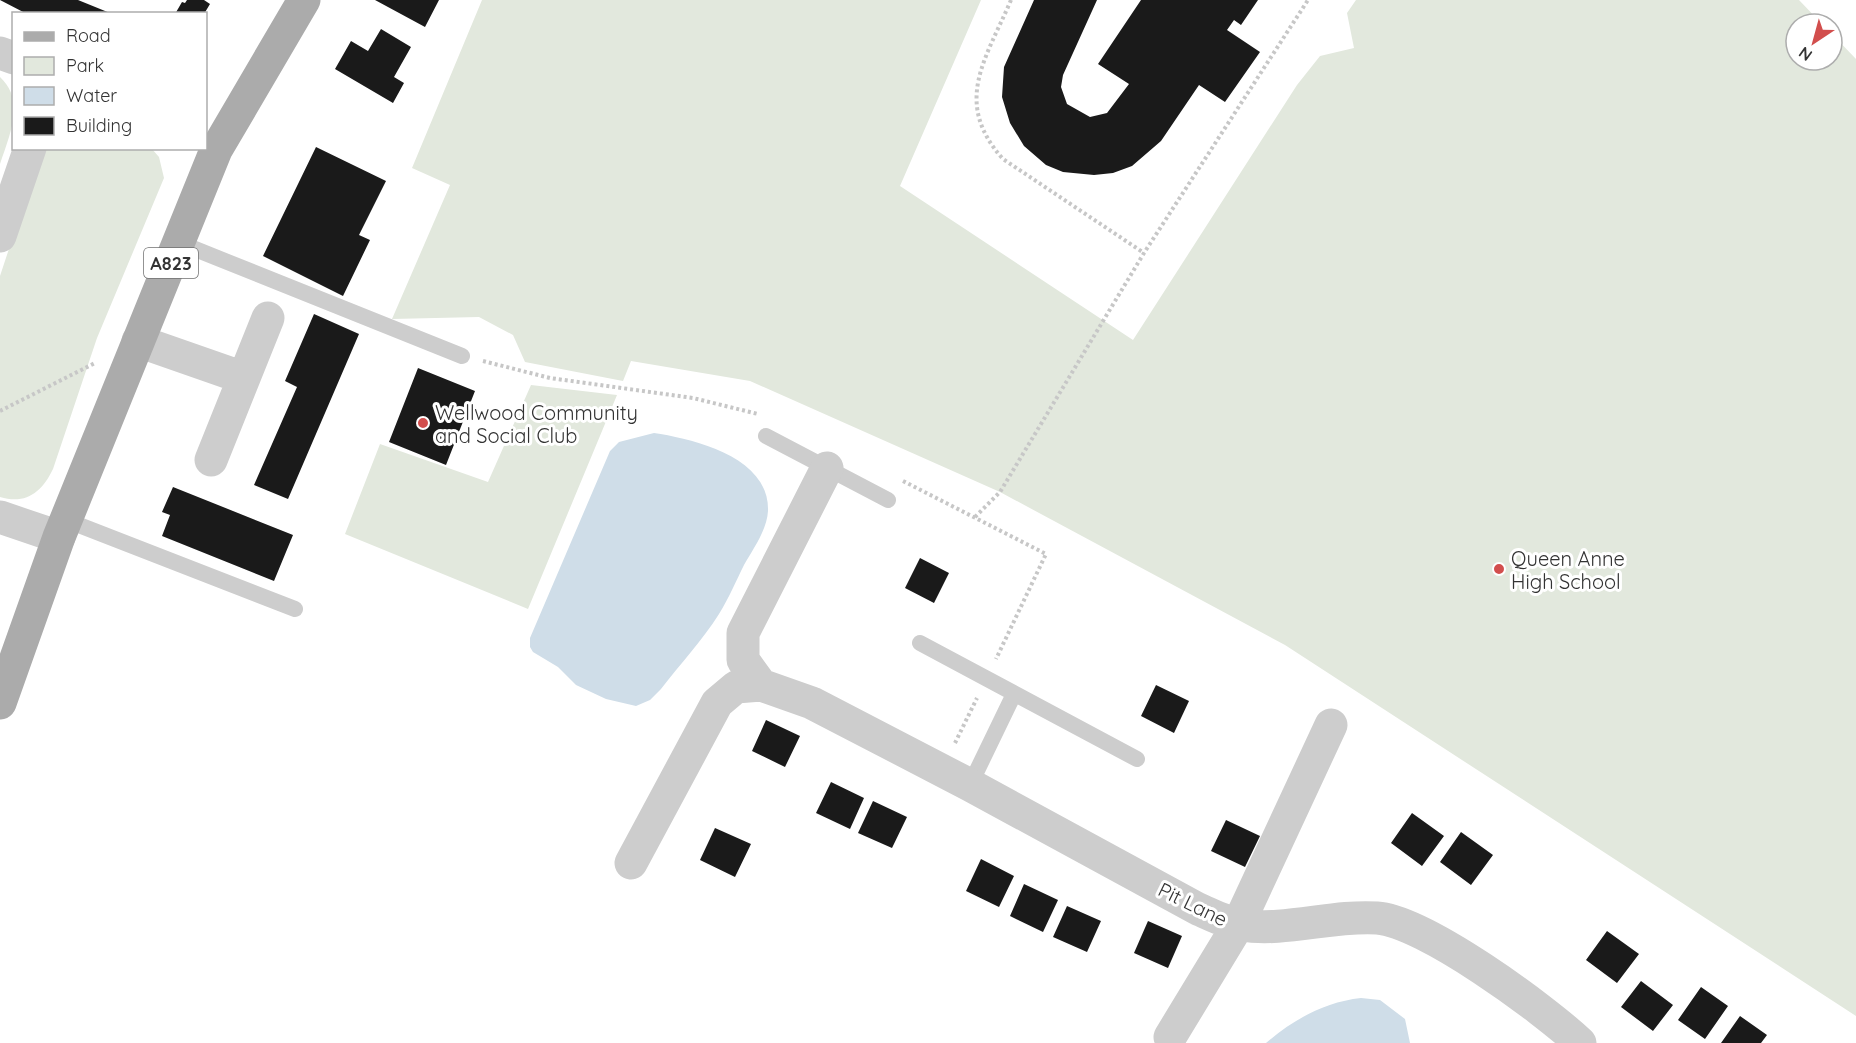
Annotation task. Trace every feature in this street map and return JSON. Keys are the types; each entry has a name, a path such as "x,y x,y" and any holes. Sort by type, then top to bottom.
{"main road":[{"name":"A823","path":"0,703 63,529 180,243 211,147 304,0"}],"street":[{"path":"0,236 29,150"},
{"path":"211,460 268,318"},
{"path":"138,341 244,378"},
{"path":"761,685 743,660 743,633 827,468"},
{"path":"0,517 63,529"},
{"path":"630,863 717,703 736,687 761,685"},
{"name":"Pit Lane","path":"761,685 812,703 970,785 1198,909 1238,925 1263,927 1345,918 1379,918 1415,928 1556,1021 1580,1043"},
{"path":"1170,1036 1238,925 1331,725"}],"lane":[{"path":"180,243 462,356"},
{"path":"766,436 888,500"},
{"path":"63,529 295,609"},
{"path":"920,643 1137,759"},
{"path":"970,785 1014,694"}],"path":[{"path":"1011,0 976,81 976,111 986,141 1003,159 1144,253"},
{"path":"975,517 1000,492 1144,253 1308,0"},
{"path":"0,411 95,362"}],"green space":[{"name":"Queen Anne High School","path":"482,0 981,0 900,186 1133,340 1297,85 1320,56 1354,48 1347,13 1356,0 1799,0 1810,12 1784,12 1784,72 1844,72 1844,46 1856,59 1856,1016 1285,645 1000,492 750,381 631,361 623,381 525,362 513,335 479,317 392,319 450,185 412,168"},
{"path":"0,77 8,86 12,97 12,124 0,164"},
{"path":"42,150 153,150 159,157 164,178 97,338 53,469 38,490 32,495 18,499 0,497 0,276"},
{"path":"531,385 617,395 528,609 345,534 380,444 488,482"}],"water":[{"path":"654,433 708,446 743,464 757,477 765,492 768,511 759,539 712,624 661,689 650,700 636,706 606,699 576,685 558,667 533,652 530,647 530,638 610,451 619,442"},
{"path":"1361,998 1380,1000 1405,1019 1410,1043 1266,1043 1310,1013 1335,1003"}],"building":[{"path":"0,0 78,0 108,12 23,12"},
{"path":"187,0 204,0 210,4 205,12 176,12 182,2 185,3"},
{"path":"375,0 439,0 425,27"},
{"path":"1034,0 1097,0 1063,75 1061,87 1067,104 1090,117 1107,113 1129,84 1098,64 1141,0 1258,0 1241,25 1234,20 1227,30 1260,52 1225,102 1199,85 1161,141 1132,166 1113,173 1094,175 1063,172 1046,165 1024,146 1010,123 1002,97 1004,67"},
{"path":"381,29 411,47 394,77 404,83 393,103 335,69 351,41 368,51"},
{"path":"316,147 386,181 359,235 370,240 343,296 263,256"},
{"path":"314,314 359,334 288,499 254,485 297,387 285,381"},
{"path":"418,368 475,391 446,465 389,442"},
{"path":"173,487 293,535 274,581 162,536 170,515 162,512"},
{"path":"920,558 949,573 934,603 905,588"},
{"path":"1156,685 1189,701 1174,733 1141,716"},
{"path":"766,720 800,736 785,767 752,751"},
{"path":"831,782 864,798 850,829 816,813"},
{"path":"873,801 907,817 892,848 858,833"},
{"path":"1412,813 1444,836 1422,866 1391,843"},
{"path":"1226,820 1260,836 1245,867 1211,851"},
{"path":"715,828 751,844 735,877 700,860"},
{"path":"1461,832 1493,855 1471,885 1440,862"},
{"path":"981,859 1014,876 999,907 966,891"},
{"path":"1024,884 1058,900 1043,932 1010,916"},
{"path":"1067,906 1101,921 1087,952 1053,937"},
{"path":"1148,921 1182,936 1168,968 1134,953"},
{"path":"1607,931 1639,954 1617,983 1586,960"},
{"path":"1641,981 1673,1005 1653,1031 1621,1007"},
{"path":"1701,987 1728,1006 1705,1039 1678,1020"},
{"path":"1740,1016 1767,1035 1761,1043 1721,1043"}],"place":[{"name":"Wellwood Community and Social Club","path":"423,423"},
{"name":"Queen Anne High School","path":"1499,569"}]}
